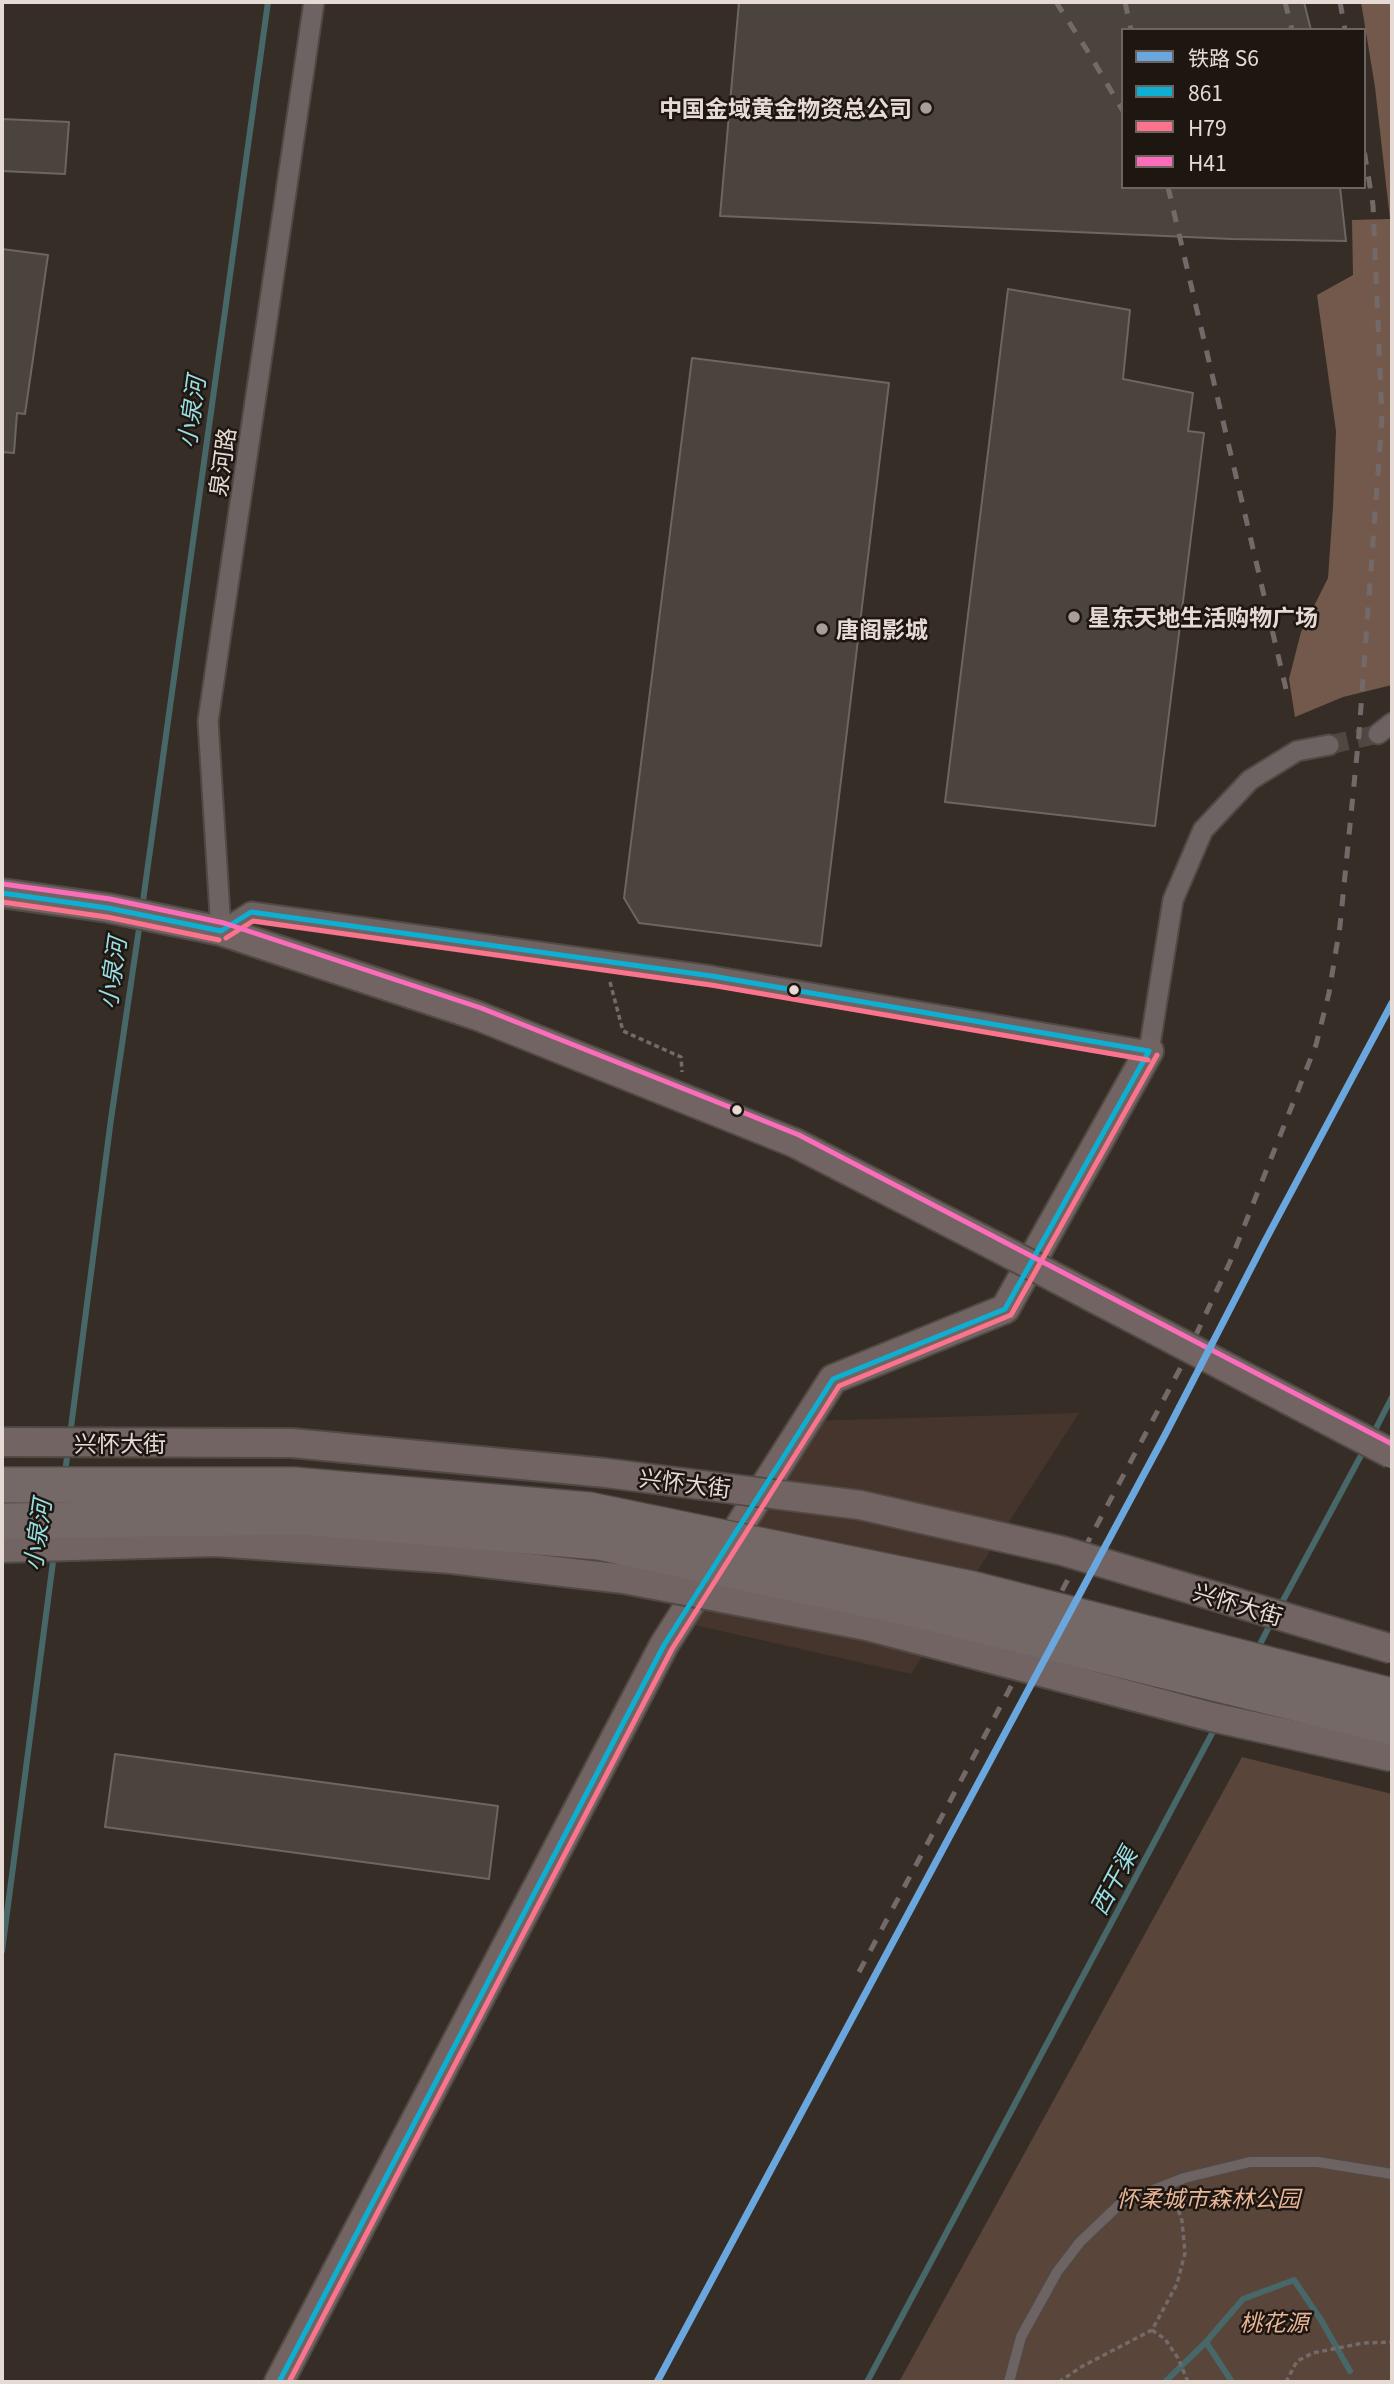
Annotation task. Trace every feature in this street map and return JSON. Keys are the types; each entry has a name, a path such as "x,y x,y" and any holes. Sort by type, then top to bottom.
{"highway":[{"path":"2,1485 293,1485 589,1510 972,1589 1392,1696"},
{"path":"2,1521 302,1517 598,1542 931,1613 1392,1727"}],"street":[{"name":"泉河路","path":"221,930 208,721 314,2"},
{"path":"279,2382 664,1645 833,1379 1005,1309 1149,1051 1173,900 1203,830 1250,780 1297,751 1329,745"},
{"path":"2,893 108,908 221,930 478,1016 684,1098 795,1143 1392,1454"},
{"path":"221,930 251,912 712,976 1149,1051"},
{"name":"兴怀大街","path":"2,1443 292,1444 606,1472 860,1505 1063,1551 1392,1649"},
{"path":"2,1548 216,1542 451,1559 624,1579 867,1626 1212,1717 1392,1757"}],"lane":[{"path":"1009,2382 1021,2337 1057,2272 1080,2242 1121,2203 1184,2178 1250,2162 1318,2162 1392,2174"}],"path":[{"path":"604,961 622,1031 681,1057 684,1098"},
{"path":"1059,2382 1081,2367 1153,2330 1177,2284 1185,2253 1182,2221 1170,2183"},
{"path":"1153,2330 1165,2339 1178,2358 1188,2382"},
{"path":"1286,2382 1297,2361 1313,2353 1363,2343 1392,2342"}],"shaded area":[{"path":"1361,2 1392,2 1392,685 1343,697 1295,717 1289,679 1301,632 1328,578 1333,507 1336,431 1317,295 1353,275 1352,220 1390,219"},
{"path":"1079,1413 911,1674 695,1625 808,1421"}],"green space":[{"name":"怀柔城市森林公园","path":"1242,1757 1392,1794 1392,2382 899,2382"}],"building":[{"name":"中国金域黄金物资总公司","path":"739,2 1304,2 1310,28 1121,28 1121,189 1340,189 1346,241 1232,239 720,216"},
{"path":"2,119 69,122 65,174 2,171"},
{"path":"2,249 48,255 25,414 17,413 14,453 2,452"},
{"name":"星东天地生活购物广场","path":"1008,289 1130,310 1123,379 1193,393 1188,431 1204,433 1155,826 945,802"},
{"path":"692,358 889,383 821,946 639,923 624,898"},
{"path":"115,1754 498,1806 489,1879 105,1827"}],"waterway":[{"name":"小泉河","path":"142,908 268,2"},
{"name":"小泉河","path":"70,1435 140,922"},
{"name":"西干渠","path":"1372,1436 1392,1397"},
{"name":"西干渠","path":"1279,1608 1365,1448"},
{"name":"小泉河","path":"65,1473 68,1449"},
{"name":"小泉河","path":"2,1951 54,1554"},
{"name":"西干渠","path":"1256,1652 1272,1621"},
{"name":"西干渠","path":"867,2382 1216,1726"},
{"path":"1206,2342 1243,2299 1294,2280 1350,2371"},
{"path":"1165,2382 1206,2342 1232,2382"}],"tunnel":[{"path":"1329,745 1378,734"}],"railway":[{"path":"1056,2 1121,108"},
{"path":"1125,2 1131,28"},
{"path":"1285,2 1292,28"},
{"path":"1340,2 1345,28"},
{"path":"859,1972 1181,1367 1230,1262 1316,1045 1329,993 1340,926 1359,734 1382,418 1373,205 1366,162"},
{"path":"1168,189 1286,689"}],"rail line":[{"name":"S6","path":"657,2382 1166,1433 1392,1003"}],"transit line":[{"name":"H41","path":"3,884 110,899 224,923 481,1008 737,1110 799,1135 1392,1444"},
{"name":"861","path":"2,893 108,908 221,931"},
{"name":"H79","path":"2,902 107,917 219,940"},
{"name":"861","path":"221,931 251,912 712,976 1149,1051"},
{"name":"H79","path":"226,938 253,921 711,985 1148,1060"},
{"name":"861","path":"279,2382 664,1645 833,1379 1005,1309 1149,1051"},
{"name":"H79","path":"289,2382 672,1649 839,1386 1011,1315 1157,1055"}],"place":[{"name":"中国金域黄金物资总公司","path":"926,108"},
{"name":"星东天地生活购物广场","path":"1074,617"},
{"name":"唐阁影城","path":"822,629"}],"park label":[{"name":"桃花源","path":"1274,2322"}]}
